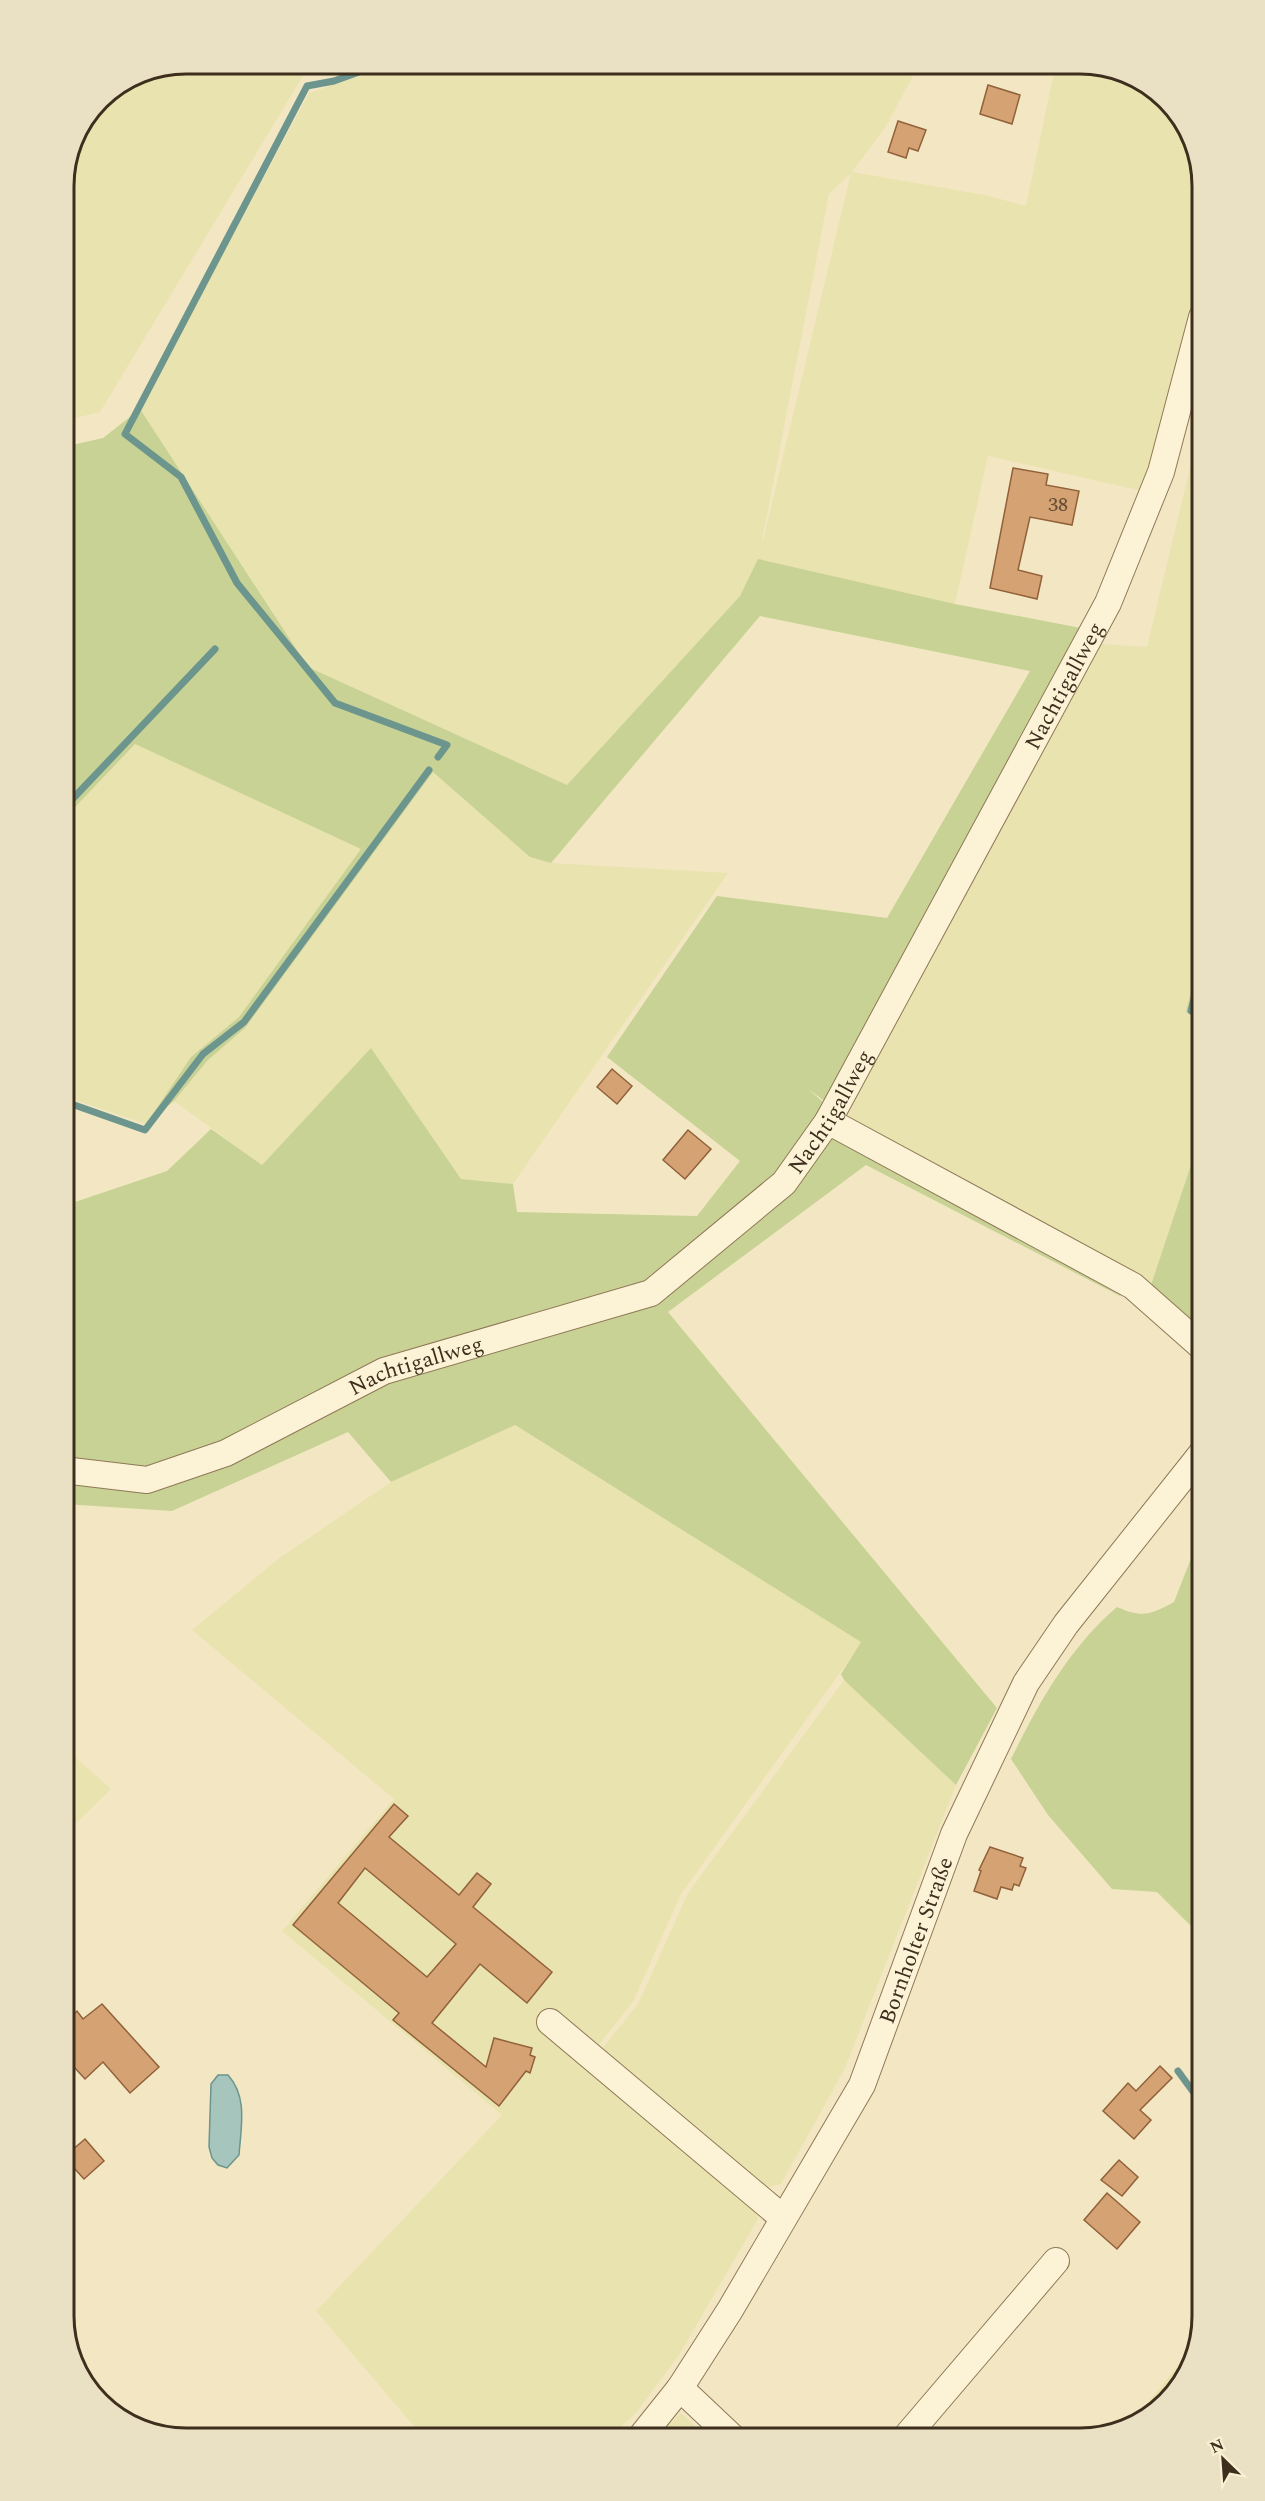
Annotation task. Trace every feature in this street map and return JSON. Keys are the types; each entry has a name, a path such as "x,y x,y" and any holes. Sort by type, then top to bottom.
{"street":[{"name":"Nachtigallweg","path":"74,1471 147,1480 226,1454 384,1371 651,1293 784,1183 828,1121 1108,603 1161,472 1192,355"},
{"path":"828,1121 1133,1286 1192,1338"},
{"name":"Bornholter Straße","path":"648,2428 680,2388 730,2310 862,2085 954,1834 1026,1683 1066,1624 1192,1466"},
{"path":"550,2022 783,2218"},
{"path":"913,2428 1056,2261"},
{"path":"680,2388 722,2428"}],"shaded area":[{"path":"171,74 304,74 100,412 74,418 74,171 77,156 92,123 106,106 123,92 156,77"},
{"path":"365,74 914,74 885,128 852,172 985,195 1026,206 1054,74 1102,76 1116,79 1142,92 1173,123 1186,149 1192,185 1192,322 1152,470 1142,491 988,456 955,604 758,560 740,596 567,785 308,667 140,409 309,93","holes":["851,173 763,540 829,194"]},
{"path":"1192,460 1192,986 1186,1012 1192,1015 1192,1162 1151,1285 845,1116 1101,644 1147,647"},
{"path":"135,744 362,848 239,1017 191,1057 146,1124 74,1100 74,808"},
{"path":"433,772 530,857 551,863 728,873 513,1184 461,1179 371,1049 262,1165 174,1101 208,1060 245,1028"},
{"path":"514,1425 862,1642 681,1894 633,2002 584,2063 754,2208 758,2219 679,2355 636,2413 620,2427 415,2427 316,2311 502,2115 282,1931 394,1799 192,1630 278,1559 391,1482"},
{"path":"844,1680 956,1785 845,2068 781,2184 766,2188 601,2050 638,2004 688,1893"},
{"path":"74,1757 111,1789 74,1825"},
{"path":"1182,2361 1164,2389 1144,2407"},
{"path":"681,2413 697,2428 666,2428"}],"green space":[{"path":"140,409 308,667 567,785 740,596 758,559 955,604 1081,628 1101,644 845,1116 808,1089 830,1108 1128,1289 1120,1296 866,1165 668,1312 997,1708 956,1785 844,1680 841,1674 861,1642 515,1425 391,1482 348,1432 172,1511 74,1505 74,1202 167,1171 211,1129 262,1165 371,1048 461,1179 513,1184 517,1212 697,1216 740,1161 607,1057 717,896 887,918 1030,671 760,616 551,863 530,857 433,772 245,1028 208,1060 174,1101 146,1124 191,1057 239,1017 361,849 135,744 74,808 74,445 103,438"},
{"path":"1192,986 1192,1015 1186,1012"},
{"path":"1192,1162 1192,1324 1151,1285"},
{"path":"1192,1556 1192,1927 1157,1892 1112,1889 1048,1815 1011,1759 1056,1678 1100,1623 1117,1607 1140,1614 1158,1610 1174,1602"}],"water":[{"path":"218,2075 228,2075 234,2084 242,2113 239,2155 227,2168 218,2165 212,2158 209,2147 211,2084"}],"building":[{"path":"988,85 1020,95 1012,124 980,114"},
{"path":"898,121 926,130 918,151 909,148 906,158 888,152"},
{"path":"1013,468 1048,474 1046,485 1079,491 1072,525 1030,517 1018,570 1042,576 1037,599 990,588"},
{"path":"612,1069 632,1086 617,1104 597,1087"},
{"path":"688,1130 711,1149 685,1179 663,1160"},
{"path":"394,1804 408,1816 389,1837 459,1895 477,1873 491,1884 473,1907 552,1972 527,2003 480,1964 432,2023 486,2067 494,2038 532,2048 530,2055 535,2057 530,2073 526,2071 499,2106 393,2020 399,2013 293,1925","holes":["365,1868 456,1944 427,1977 338,1903"]},
{"path":"990,1847 1023,1858 1020,1866 1026,1868 1019,1886 1014,1884 1012,1890 1001,1887 997,1899 974,1891 981,1871 979,1870"},
{"path":"102,2004 159,2067 130,2093 103,2062 85,2079 74,2067 74,2014 77,2011 83,2019"},
{"path":"1160,2066 1172,2078 1140,2110 1151,2120 1134,2139 1103,2111 1128,2083 1136,2091"},
{"path":"85,2139 104,2161 84,2179 74,2168 74,2148"},
{"path":"1119,2160 1138,2177 1122,2196 1101,2180"},
{"path":"1107,2193 1140,2222 1117,2249 1084,2220"}],"waterway":[{"path":"353,74 334,81 307,86 125,434 181,477 237,583 335,703 447,745 438,757"},
{"path":"74,797 215,649"},
{"path":"74,1105 145,1130 203,1054 244,1022 429,770"},
{"path":"1192,1007 1192,1012"},
{"path":"1178,2071 1192,2090"}]}
